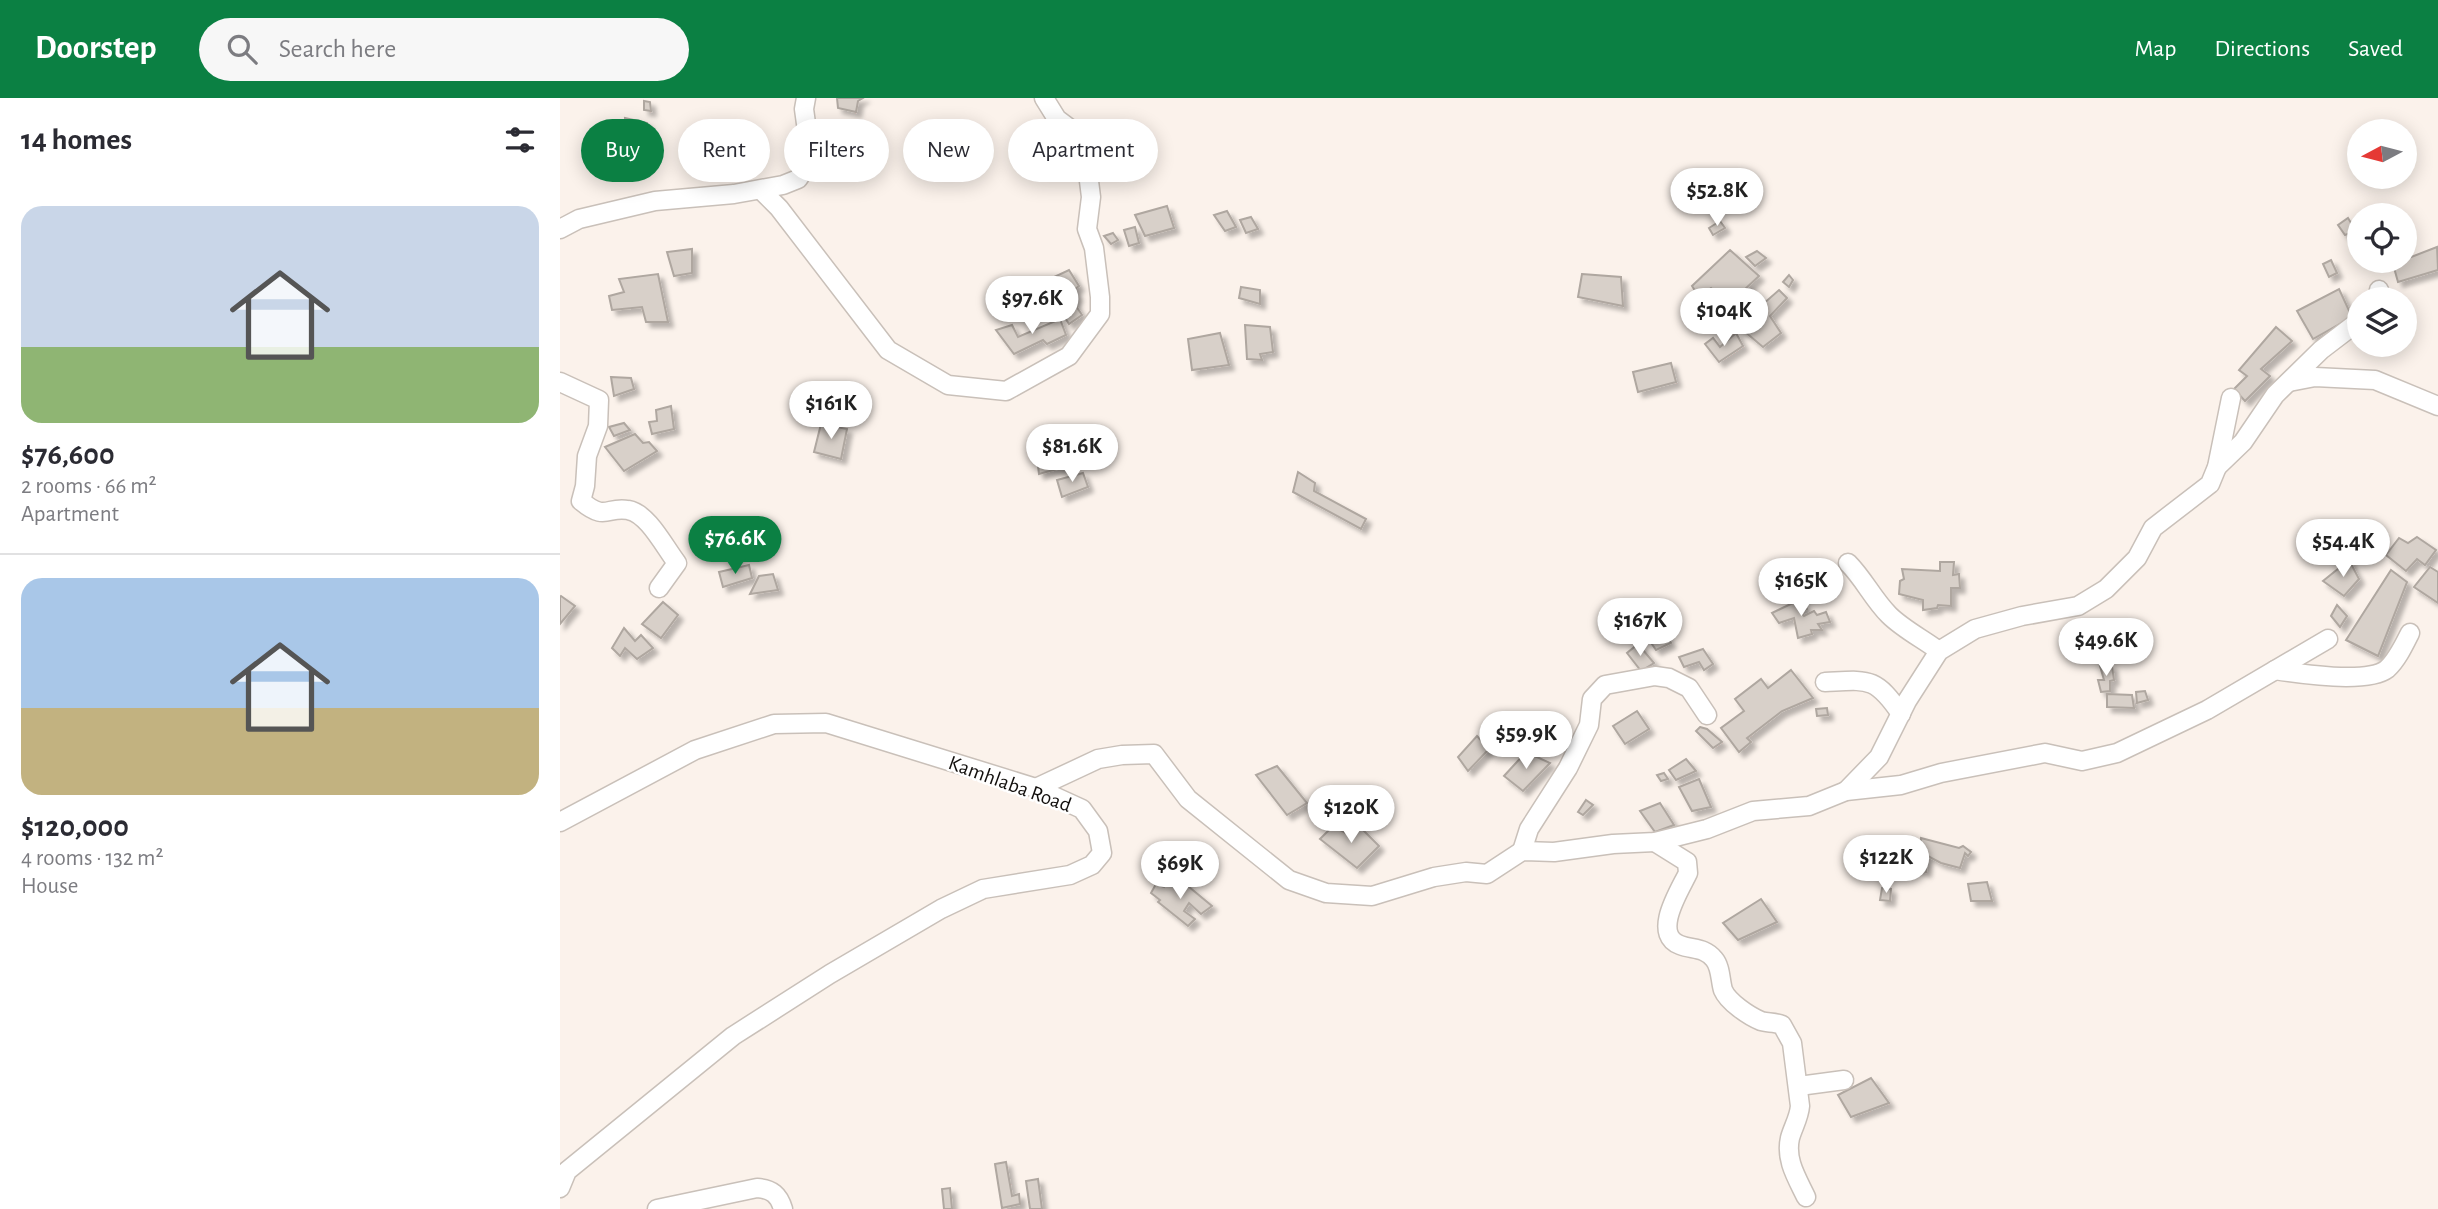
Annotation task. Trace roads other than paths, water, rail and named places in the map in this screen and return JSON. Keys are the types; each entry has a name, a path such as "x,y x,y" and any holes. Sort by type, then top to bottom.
{"street":[{"path":"560,229 579,219 655,201 761,190 798,179 811,160 804,109 806,98"},
{"path":"761,190 779,208 888,350 948,385 1006,391 1069,356 1100,314 1094,248 1087,229 1091,197 1081,137 1057,119 1044,98"},
{"path":"2217,467 2243,442 2275,395 2347,328"},
{"path":"2289,382 2315,377 2375,380 2438,406"},
{"path":"560,382 598,400 598,426 587,456 581,501 589,508 605,514 627,509 641,515 677,563 659,588"},
{"path":"1846,791 1879,757 1939,651 1975,629 2022,616 2078,606 2106,589 2137,558 2153,528 2210,484 2217,467 2231,398"},
{"path":"1848,563 1891,617 1939,651"},
{"path":"2275,670 2324,677 2374,676 2388,668 2410,633"},
{"path":"1035,788 1098,759 1154,754 1188,799 1289,880 1326,893 1373,897 1434,877 1466,872 1487,874 1522,851 1554,852 1613,844 1655,842 1707,829 1753,811 1809,806 1846,791 1901,785 1941,773 2045,753 2082,761 2117,753 2207,710 2328,639"},
{"path":"1522,851 1528,829 1568,768 1589,725 1592,699 1605,685 1655,677 1669,678 1689,688 1707,715"},
{"path":"1825,682 1865,680 1886,693 1901,715"},
{"name":"Kamhlaba Road","path":"560,822 695,750 774,724 826,723 1035,788 1082,809 1098,831 1102,853 1091,865 1070,875 983,889 941,909 830,975 733,1035 567,1171 560,1188"},
{"path":"1655,842 1687,862 1689,866 1669,912 1669,935 1680,945 1701,948 1714,958 1722,987 1731,1001 1759,1020 1776,1023 1786,1029 1792,1043 1799,1086 1799,1116 1788,1152 1805,1197"},
{"path":"1799,1086 1844,1080"},
{"path":"657,1209 757,1188 768,1189 780,1199 783,1209"}]}
